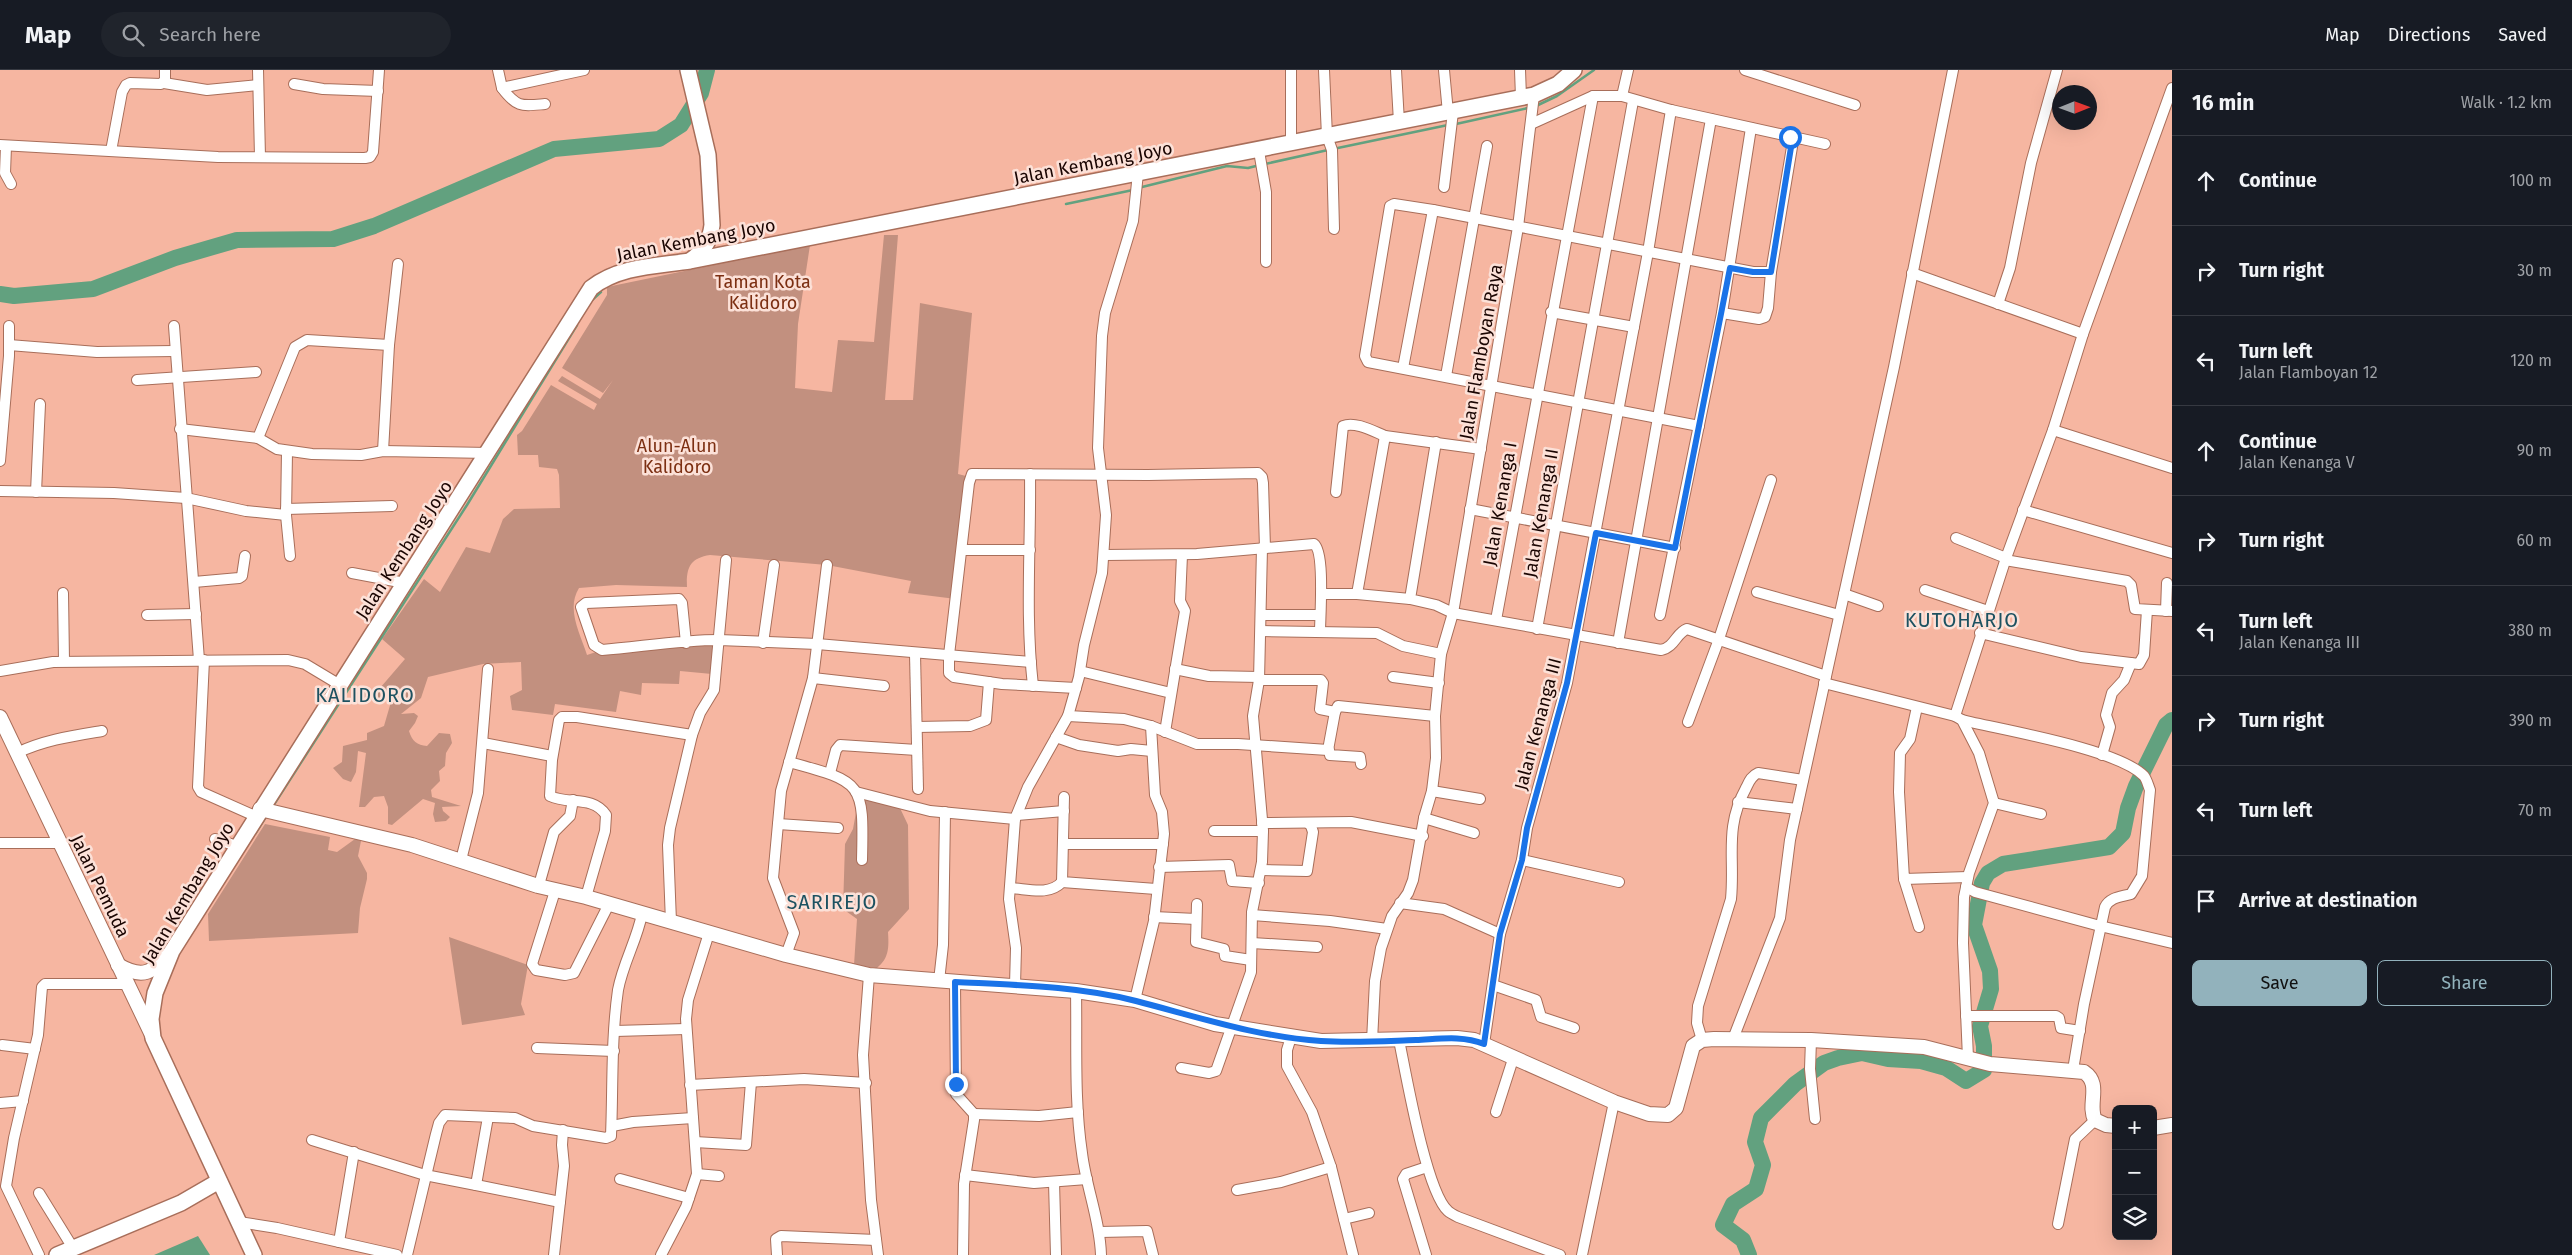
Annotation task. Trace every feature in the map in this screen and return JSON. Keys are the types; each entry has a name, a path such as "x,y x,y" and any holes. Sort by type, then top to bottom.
{"main road":[{"path":"688,70 708,155 712,225 711,237 706,246 690,261"},
{"name":"Jalan Kembang Joyo","path":"153,1038 151,1020 155,993 172,951 237,846 264,812 340,685 591,288 613,274 690,261 1259,151 1528,96 1558,84 1574,70"},
{"path":"712,225 717,238 722,244 745,249"},
{"name":"Jalan Pemuda","path":"153,1038 254,1255"},
{"path":"57,1255 182,1203 219,1181"}],"street":[{"path":"164,83 165,70"},
{"path":"258,70 260,158"},
{"path":"11,184 5,172 3,146 260,158 370,157 374,152 379,70"},
{"path":"498,70 502,88 514,102 522,106 545,104"},
{"path":"502,88 584,70"},
{"path":"1290,144 1291,70"},
{"path":"1324,70 1328,136 1332,150 1334,229"},
{"path":"1396,70 1399,122"},
{"path":"1444,70 1451,113 1444,187"},
{"name":"Jalan Flamboyan Raya","path":"1372,1041 1378,963 1387,930 1400,904 1408,893 1413,880 1423,836 1424,818 1432,790 1436,758 1435,716 1441,654 1453,613 1518,227 1532,124 1528,96 1520,70"},
{"path":"1622,96 1628,70"},
{"path":"1744,70 1855,105"},
{"path":"1733,1039 1780,918 1797,809 1894,367 1953,70"},
{"path":"1998,304 2010,268 2031,163 2057,70"},
{"path":"111,151 122,92 126,85 164,83 207,90 258,85"},
{"path":"294,84 323,89 378,91"},
{"path":"1979,1062 1966,1016 1963,942 1967,882 1994,803 1979,753 1958,718 1980,633 2005,559 2053,430 2083,334 2172,88"},
{"path":"1532,124 1593,96 1622,96 1633,101 1671,110 1825,144"},
{"name":"Jalan Kenanga I","path":"1496,620 1551,312 1593,96"},
{"name":"Jalan Kenanga II","path":"1537,629 1633,101"},
{"name":"Jalan Kenanga III","path":"1484,1044 1500,934 1522,860 1527,828 1567,683 1648,252 1671,110"},
{"path":"1618,643 1688,260 1711,119"},
{"path":"1660,615 1722,312 1751,128"},
{"path":"1722,312 1758,319 1764,317 1768,308 1771,272 1792,141 1790,137"},
{"path":"1446,376 1487,146"},
{"path":"1259,151 1266,192 1266,262"},
{"path":"1015,985 1018,965 1016,939 1009,906 1016,817 1028,786 1068,716 1080,671 1105,555 1106,515 1098,448 1103,328 1105,313 1133,221 1138,173"},
{"path":"1699,426 1368,362 1365,356 1390,206 1394,204 1433,210 1730,268 1753,272 1771,272"},
{"path":"1403,368 1433,210"},
{"path":"383,451 389,344 398,264"},
{"path":"1912,273 2083,334"},
{"path":"1551,312 1634,327"},
{"path":"0,461 9,326"},
{"path":"174,326 180,429 201,660 198,787 201,792 264,812 358,831 461,860 555,890 786,955 869,975 1076,991 1135,1000 1230,1026 1321,1041 1457,1038 1474,1040 1514,1056 1614,1102 1656,1116 1668,1115 1673,1112 1693,1046 1702,1040 1811,1040 1924,1047 1979,1062 2025,1069 2084,1072 2092,1080 2094,1087 2093,1114 2096,1120 2112,1126"},
{"path":"258,438 295,347 299,343 307,340 389,344"},
{"path":"9,345 97,352 175,351"},
{"path":"137,380 177,379 256,372"},
{"path":"36,492 40,404"},
{"path":"1336,492 1343,426 1368,428 1385,436 1481,449"},
{"path":"180,429 258,438 287,452 361,454 383,451 488,453"},
{"path":"2053,430 2172,468"},
{"path":"1357,594 1385,436"},
{"path":"1410,598 1436,442"},
{"path":"287,452 286,512 290,556"},
{"path":"1076,688 989,682 954,676 949,673 949,655 963,550 969,482 972,474 1261,474 1263,483 1264,548 1259,678 1253,716 1262,827 1261,870 1252,915 1249,980 1230,1026 1214,1073 1181,1068"},
{"path":"1030,474 1030,550 1027,609 1033,686"},
{"path":"1688,722 1719,639 1771,480"},
{"path":"0,491 114,493 186,498 246,511 286,512 392,506"},
{"path":"1470,509 1675,548"},
{"path":"2023,510 2172,553"},
{"path":"1956,538 2005,559 2127,581 2131,585 2135,608 2169,611 2166,583"},
{"path":"1105,555 1182,555 1311,544 1317,546 1321,594 1320,632"},
{"path":"963,550 1030,550"},
{"path":"1165,732 1185,611 1180,601 1182,555"},
{"path":"194,582 239,578 242,576 245,556"},
{"path":"671,922 668,838 692,735 700,713 714,690 726,560"},
{"path":"763,643 774,565"},
{"path":"786,955 794,933 774,882 781,792 814,678 827,565"},
{"path":"352,573 405,583"},
{"path":"1925,590 1988,611"},
{"path":"1757,592 1839,615"},
{"path":"63,593 64,661"},
{"path":"1321,594 1357,594 1410,598 1453,613 1576,637 1666,649 1675,642 1682,630 1687,629 1825,679 1918,708 2073,746 2136,769 2144,777 2150,790 2142,876 2131,894 2107,902 2100,926 2073,1070"},
{"path":"1844,594 1878,606"},
{"path":"686,643 682,603 679,599 586,604 581,608 594,645 598,650 686,643 719,640 817,644 915,654 1031,662"},
{"path":"1980,633 2054,652 2139,664 2144,655 2147,610"},
{"path":"147,615 196,614"},
{"path":"1261,615 1320,615"},
{"path":"1261,631 1377,633 1404,646 1441,654"},
{"path":"915,654 918,789"},
{"path":"0,671 64,661 296,661 340,685"},
{"path":"2102,755 2110,727 2106,715 2112,693 2124,680 2132,663"},
{"path":"461,860 478,793 488,669"},
{"path":"1176,669 1209,676 1321,680 1323,683 1320,709 1335,712"},
{"path":"1080,671 1171,693"},
{"path":"1394,677 1439,683"},
{"path":"814,678 884,686"},
{"path":"917,727 970,726 986,720 989,682"},
{"path":"1361,764 1360,757 1330,755 1329,750 1335,712 1338,706 1343,705 1435,716"},
{"path":"1918,708 1910,740 1900,753 1898,792 1904,879 1919,927"},
{"path":"1068,716 1124,719 1152,726 1197,744 1329,750"},
{"name":"Jalan Pemuda","path":"0,717 58,843 153,1038"},
{"path":"586,898 602,847 606,819 603,810 598,806 550,796 552,756 559,720 562,717 692,735"},
{"path":"1135,1000 1154,917 1163,844 1164,822 1156,795 1152,726"},
{"path":"17,753 53,740 102,731"},
{"path":"1056,737 1079,745 1118,751 1131,749 1152,750"},
{"path":"483,743 552,756"},
{"path":"830,773 836,750 840,745 917,750"},
{"path":"789,762 830,773 844,779 856,792 862,805 862,860"},
{"path":"1702,1040 1697,1023 1698,1006 1731,899 1733,882 1731,832 1738,802 1754,775 1765,773 1803,780"},
{"path":"1432,790 1480,800"},
{"path":"856,792 930,811 1016,817 1064,812"},
{"path":"1010,888 1049,890 1057,888 1062,882 1064,797"},
{"path":"539,885 554,832 570,816 573,800"},
{"path":"1738,802 1797,809"},
{"path":"1994,803 2041,814"},
{"path":"939,981 943,945 945,812"},
{"path":"1424,818 1474,832"},
{"path":"1214,831 1308,823 1351,822 1423,836"},
{"path":"1261,870 1307,871 1313,832 1312,826 1308,823"},
{"path":"778,824 838,828"},
{"path":"214,839 237,846"},
{"path":"0,843 58,843"},
{"path":"1064,844 1163,844"},
{"path":"1522,860 1619,882"},
{"path":"1159,867 1229,865 1232,882 1259,883"},
{"path":"1904,879 1967,882 1980,893 2100,926 2172,943"},
{"path":"1062,882 1156,889"},
{"path":"555,890 532,964 536,970 565,975 574,973 609,904"},
{"path":"1197,904 1196,942 1223,948 1225,956 1251,960"},
{"path":"1400,904 1444,909 1500,934"},
{"path":"407,1255 425,1175 442,1118 448,1114 515,1118 533,1126 606,1138 611,1136 615,1031 622,975 639,932 642,914"},
{"path":"1252,915 1330,921 1387,930"},
{"path":"1154,917 1196,919"},
{"path":"661,1255 689,1198 697,1174 686,1029 688,1000 710,933"},
{"path":"1252,943 1317,947"},
{"path":"118,965 134,973 149,972 172,951"},
{"path":"869,975 863,1055 878,1255"},
{"path":"955,982 956,1094 974,1114 1039,1116 1078,1112"},
{"path":"39,1255 6,1186 35,1049 43,985 127,984"},
{"path":"1493,985 1536,1000 1541,1017 1574,1028"},
{"path":"1076,991 1078,1112 1082,1154 1100,1232 1101,1255"},
{"path":"1966,1016 2056,1016 2059,1018 2061,1029 2080,1030"},
{"path":"615,1031 686,1029"},
{"path":"1291,1037 1287,1050 1288,1066 1312,1112 1331,1167 1353,1255"},
{"path":"1399,1040 1427,1168 1437,1193 1447,1210 1458,1217 1560,1255"},
{"path":"1811,1040 1810,1069 1815,1119"},
{"path":"2,1045 35,1049"},
{"path":"537,1048 614,1051"},
{"path":"1496,1112 1514,1056"},
{"path":"690,1085 804,1078 866,1083"},
{"path":"695,1142 746,1145 751,1082"},
{"path":"0,1102 23,1101"},
{"path":"1582,1255 1614,1102"},
{"path":"963,1255 965,1175 974,1114"},
{"path":"476,1185 488,1117"},
{"path":"612,1126 633,1122 693,1118"},
{"path":"2058,1224 2075,1139 2096,1120"},
{"path":"2157,1128 2172,1126"},
{"path":"554,1255 564,1158 562,1145 563,1130"},
{"path":"312,1140 425,1175 560,1202"},
{"path":"339,1242 354,1152"},
{"path":"1237,1190 1281,1182 1331,1167"},
{"path":"1426,1255 1402,1179 1406,1174 1427,1168"},
{"path":"697,1174 719,1176"},
{"path":"965,1175 1025,1182 1087,1179"},
{"path":"620,1179 689,1198"},
{"path":"1054,1182 1056,1255"},
{"path":"39,1193 73,1248"},
{"path":"1344,1219 1369,1213"},
{"path":"238,1222 397,1255"},
{"path":"1100,1232 1147,1231 1153,1255"},
{"path":"777,1255 776,1239 781,1236 876,1240"}],"green space":[{"path":"884,235 898,235 885,400 913,400 920,303 972,313 958,474 970,477 956,599 908,593 911,581 827,565 710,555 703,556 691,565 687,574 687,587 616,585 579,588 575,596 574,613 587,655 602,650 713,640 712,674 680,671 679,684 642,683 641,695 620,691 616,712 555,704 553,715 512,710 510,696 522,690 521,662 483,664 428,677 421,698 401,714 414,713 418,716 409,731 413,740 420,745 427,746 439,733 450,734 452,743 446,753 445,766 439,771 440,781 431,790 432,797 461,806 442,807 443,811 450,817 446,821 435,822 433,814 435,803 423,799 392,825 388,824 388,807 384,796 374,797 365,807 359,807 366,753 358,751 356,772 351,782 343,779 333,768 342,762 343,746 367,740 367,733 384,726 393,695 354,703 354,696 361,688 368,689 374,695 405,659 382,639 424,579 440,592 466,547 490,553 503,519 514,509 560,508 559,475 557,469 539,467 538,455 518,455 517,435 522,431 551,385 594,410 597,404 558,381 562,376 600,399 613,380 603,393 562,368 607,295 607,287 810,245 798,324 795,388 832,392 838,340 874,342"},
{"path":"859,796 899,806 908,825 909,909 888,932 886,956 877,968 854,965 857,919 843,909 845,844 853,829"},
{"path":"265,824 330,837 328,850 337,852 355,839 361,841 358,856 367,873 367,879 360,908 358,933 209,941 208,914"},
{"path":"449,937 528,965 521,1004 525,1015 462,1025"}],"shaded area":[{"path":"198,1236 210,1255 154,1255"}],"waterway":[{"path":"0,294 14,296 93,289 175,258 237,240 333,239 374,226 554,149 659,139 681,125 701,93 707,70"},
{"path":"1536,106 1557,96 1594,70"},
{"path":"1456,124 1528,108"},
{"path":"1333,149 1448,125"},
{"path":"1265,164 1328,150"},
{"path":"1138,188 1227,166 1248,168 1260,165"},
{"path":"1066,204 1133,190"},
{"path":"591,301 601,292"},
{"path":"273,806 467,505 577,325"},
{"path":"1749,1255 1743,1240 1723,1225 1733,1204 1756,1189 1763,1165 1755,1142 1761,1118 1795,1084 1824,1063 1838,1058 1862,1053 1888,1059 1921,1061 1946,1068 1966,1081 1984,1070 1984,1046 1980,1026 1991,989 1990,971 1974,925 1982,883 1988,873 2003,864 2109,847 2123,833 2128,808 2136,786 2166,725 2172,720"},
{"path":"255,834 267,815"}],"district":[{"name":"KUTOHARJO","path":"1962,620"},
{"name":"KALIDORO","path":"365,695"},
{"name":"SARIREJO","path":"832,902"}],"route":[{"path":"956,1084 955,982 1076,991 1135,1000 1215,1024 1321,1041 1464,1038 1484,1044 1500,934 1522,860 1527,828 1567,683 1596,533 1675,548 1730,268 1753,272 1771,272 1792,141 1790,137"}],"park label":[{"name":"Taman Kota Kalidoro","path":"763,292"},
{"name":"Alun-Alun Kalidoro","path":"677,456"}]}
